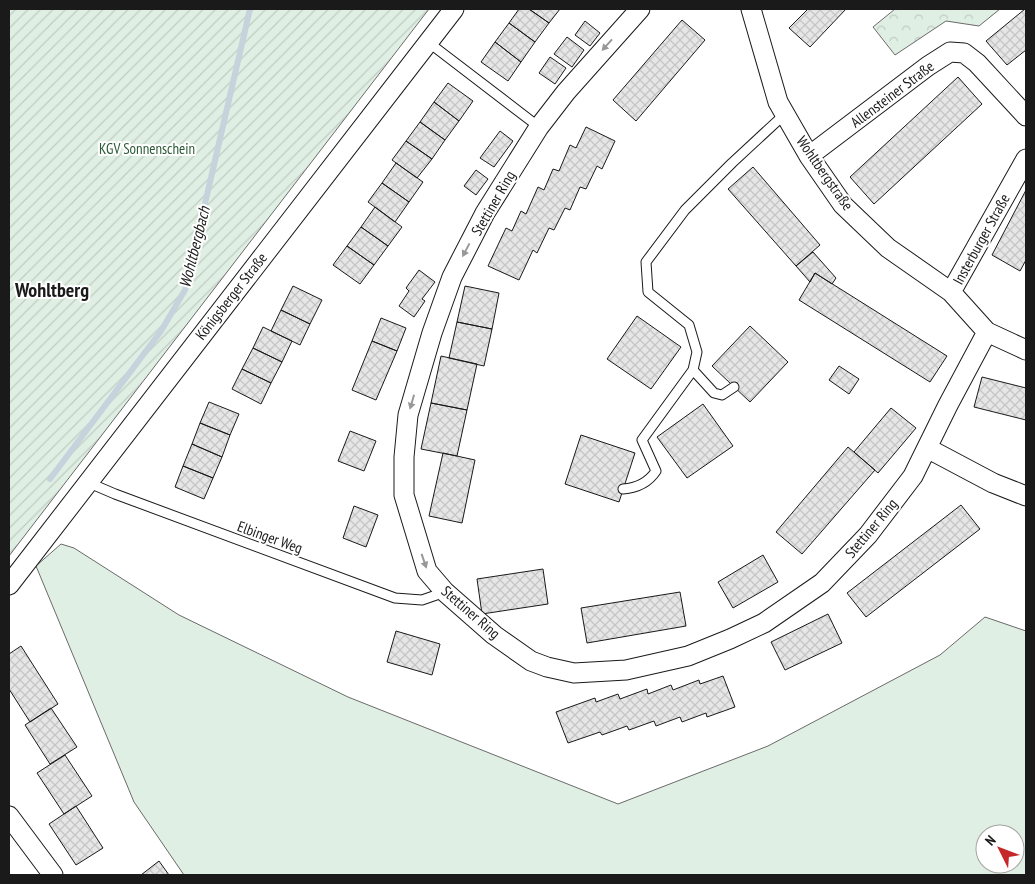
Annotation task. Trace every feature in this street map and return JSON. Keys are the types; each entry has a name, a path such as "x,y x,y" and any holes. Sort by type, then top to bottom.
{"street":[{"name":"Königsberger Straße","path":"9,585 454,9"},
{"name":"Stettiner Ring","path":"640,9 566,92 539,127 486,213 452,277 432,333 408,415 404,457 404,495 427,571 445,592 494,635 531,661 574,673 626,670 688,656 764,623 822,583 868,535 913,476 987,332"},
{"name":"Wohltbergstraße","path":"752,9 778,102 809,156 844,205 888,248 951,292 987,332 1026,350"},
{"name":"Allensteiner Straße","path":"809,156 928,66 950,52 964,53 977,63 1026,116"},
{"name":"Insterburger Straße","path":"951,292 1026,159"},
{"path":"927,448 993,483 1026,496"},
{"path":"9,816 53,875"}],"lane":[{"path":"428,42 539,127"},
{"path":"623,489 634,488 651,479 656,471 642,440 693,370 698,352 690,326 648,292 646,262 685,210 786,113"},
{"path":"693,370 714,393 722,395 734,387"},
{"name":"Elbinger Weg","path":"87,482 395,598 422,600 445,592"}],"green space":[{"name":"KGV Sonnenschein","path":"9,9 429,9 9,556"},
{"path":"895,9 1000,9 979,26 946,21 895,55 873,27"},
{"path":"61,544 74,548 179,615 348,697 618,804 768,746 940,655 985,617 1026,631 1026,875 184,875 134,802 36,566"}],"building":[{"path":"519,9 529,9 549,23 535,42 509,23"},
{"path":"529,9 560,9 549,23"},
{"path":"808,9 846,9 810,47 789,28"},
{"path":"1025,9 1026,50 1007,65 986,41"},
{"path":"682,20 705,40 636,121 613,100"},
{"path":"585,21 600,33 590,46 575,35"},
{"path":"509,23 535,42 521,62 495,42"},
{"path":"567,37 584,50 572,67 554,54"},
{"path":"495,42 521,62 508,81 481,62"},
{"path":"550,57 566,68 555,84 539,73"},
{"path":"958,77 982,104 874,204 850,177"},
{"path":"448,83 473,101 459,121 434,102"},
{"path":"434,102 459,121 445,140 420,122"},
{"path":"420,122 445,140 432,159 406,141"},
{"path":"586,127 615,141 602,169 597,166 586,189 580,187 570,210 565,208 554,230 549,228 537,253 533,250 519,280 488,266 506,228 512,231 521,211 526,214 538,187 544,190 553,169 559,171 570,145 576,148"},
{"path":"500,131 513,141 494,167 480,158"},
{"path":"406,141 432,159 417,178 392,160"},
{"path":"396,163 423,182 409,202 382,183"},
{"path":"753,167 820,245 796,266 728,189"},
{"path":"476,170 488,179 476,195 464,186"},
{"path":"382,183 409,202 395,222 368,202"},
{"path":"1026,190 1026,260 1020,271 992,255"},
{"path":"375,207 402,227 388,246 361,227"},
{"path":"361,227 388,246 374,265 347,246"},
{"path":"347,246 374,265 360,284 333,265"},
{"path":"813,252 836,278 832,284 815,273 810,282 796,266"},
{"path":"419,270 435,282 422,299 425,301 414,317 399,306 409,291 406,288"},
{"path":"815,273 947,356 930,382 799,300"},
{"path":"293,286 322,300 310,324 281,310"},
{"path":"465,286 499,293 492,329 457,322"},
{"path":"281,310 310,324 300,345 271,331"},
{"path":"637,316 681,347 651,389 607,359"},
{"path":"381,318 406,328 397,351 372,341"},
{"path":"457,322 492,329 484,366 449,358"},
{"path":"750,326 788,362 750,402 712,366"},
{"path":"263,327 292,341 282,362 253,348"},
{"path":"372,341 397,351 376,400 352,390"},
{"path":"253,348 282,362 271,383 242,369"},
{"path":"441,356 477,364 467,410 431,403"},
{"path":"839,366 859,379 849,394 829,380"},
{"path":"242,369 271,383 261,404 232,389"},
{"path":"982,377 1026,388 1026,420 974,407"},
{"path":"209,402 239,414 230,435 200,423"},
{"path":"431,403 467,410 457,456 421,449"},
{"path":"703,404 733,446 687,478 657,437"},
{"path":"891,408 916,428 878,473 854,452"},
{"path":"200,423 230,435 222,457 192,444"},
{"path":"350,431 376,441 364,471 338,461"},
{"path":"581,435 635,453 619,502 565,484"},
{"path":"192,444 222,457 213,478 183,466"},
{"path":"848,447 875,470 802,554 776,532"},
{"path":"443,453 475,460 462,523 429,516"},
{"path":"183,466 213,478 204,499 175,487"},
{"path":"961,505 980,529 866,617 847,593"},
{"path":"354,506 378,515 366,547 343,538"},
{"path":"763,555 778,582 733,608 718,582"},
{"path":"543,569 548,604 482,614 477,579"},
{"path":"680,592 686,626 587,643 581,608"},
{"path":"828,614 842,643 785,670 771,642"},
{"path":"396,631 440,644 432,675 387,662"},
{"path":"21,646 58,704 30,722 9,689 9,654"},
{"path":"723,676 735,707 707,717 706,713 682,722 680,717 656,726 654,721 629,730 627,726 602,735 600,732 568,743 556,712 595,698 596,702 618,694 620,699 647,689 648,694 671,685 673,690 699,680 700,684"},
{"path":"51,708 77,747 50,764 25,725"},
{"path":"65,755 92,796 64,814 37,773"},
{"path":"76,806 103,848 76,865 49,824"},
{"path":"159,861 169,875 141,875"}],"waterway":[{"name":"Wohltbergbach","path":"50,479 161,331 185,290 250,9"}],"district":[{"name":"Wohltberg","path":"52,290"}]}
